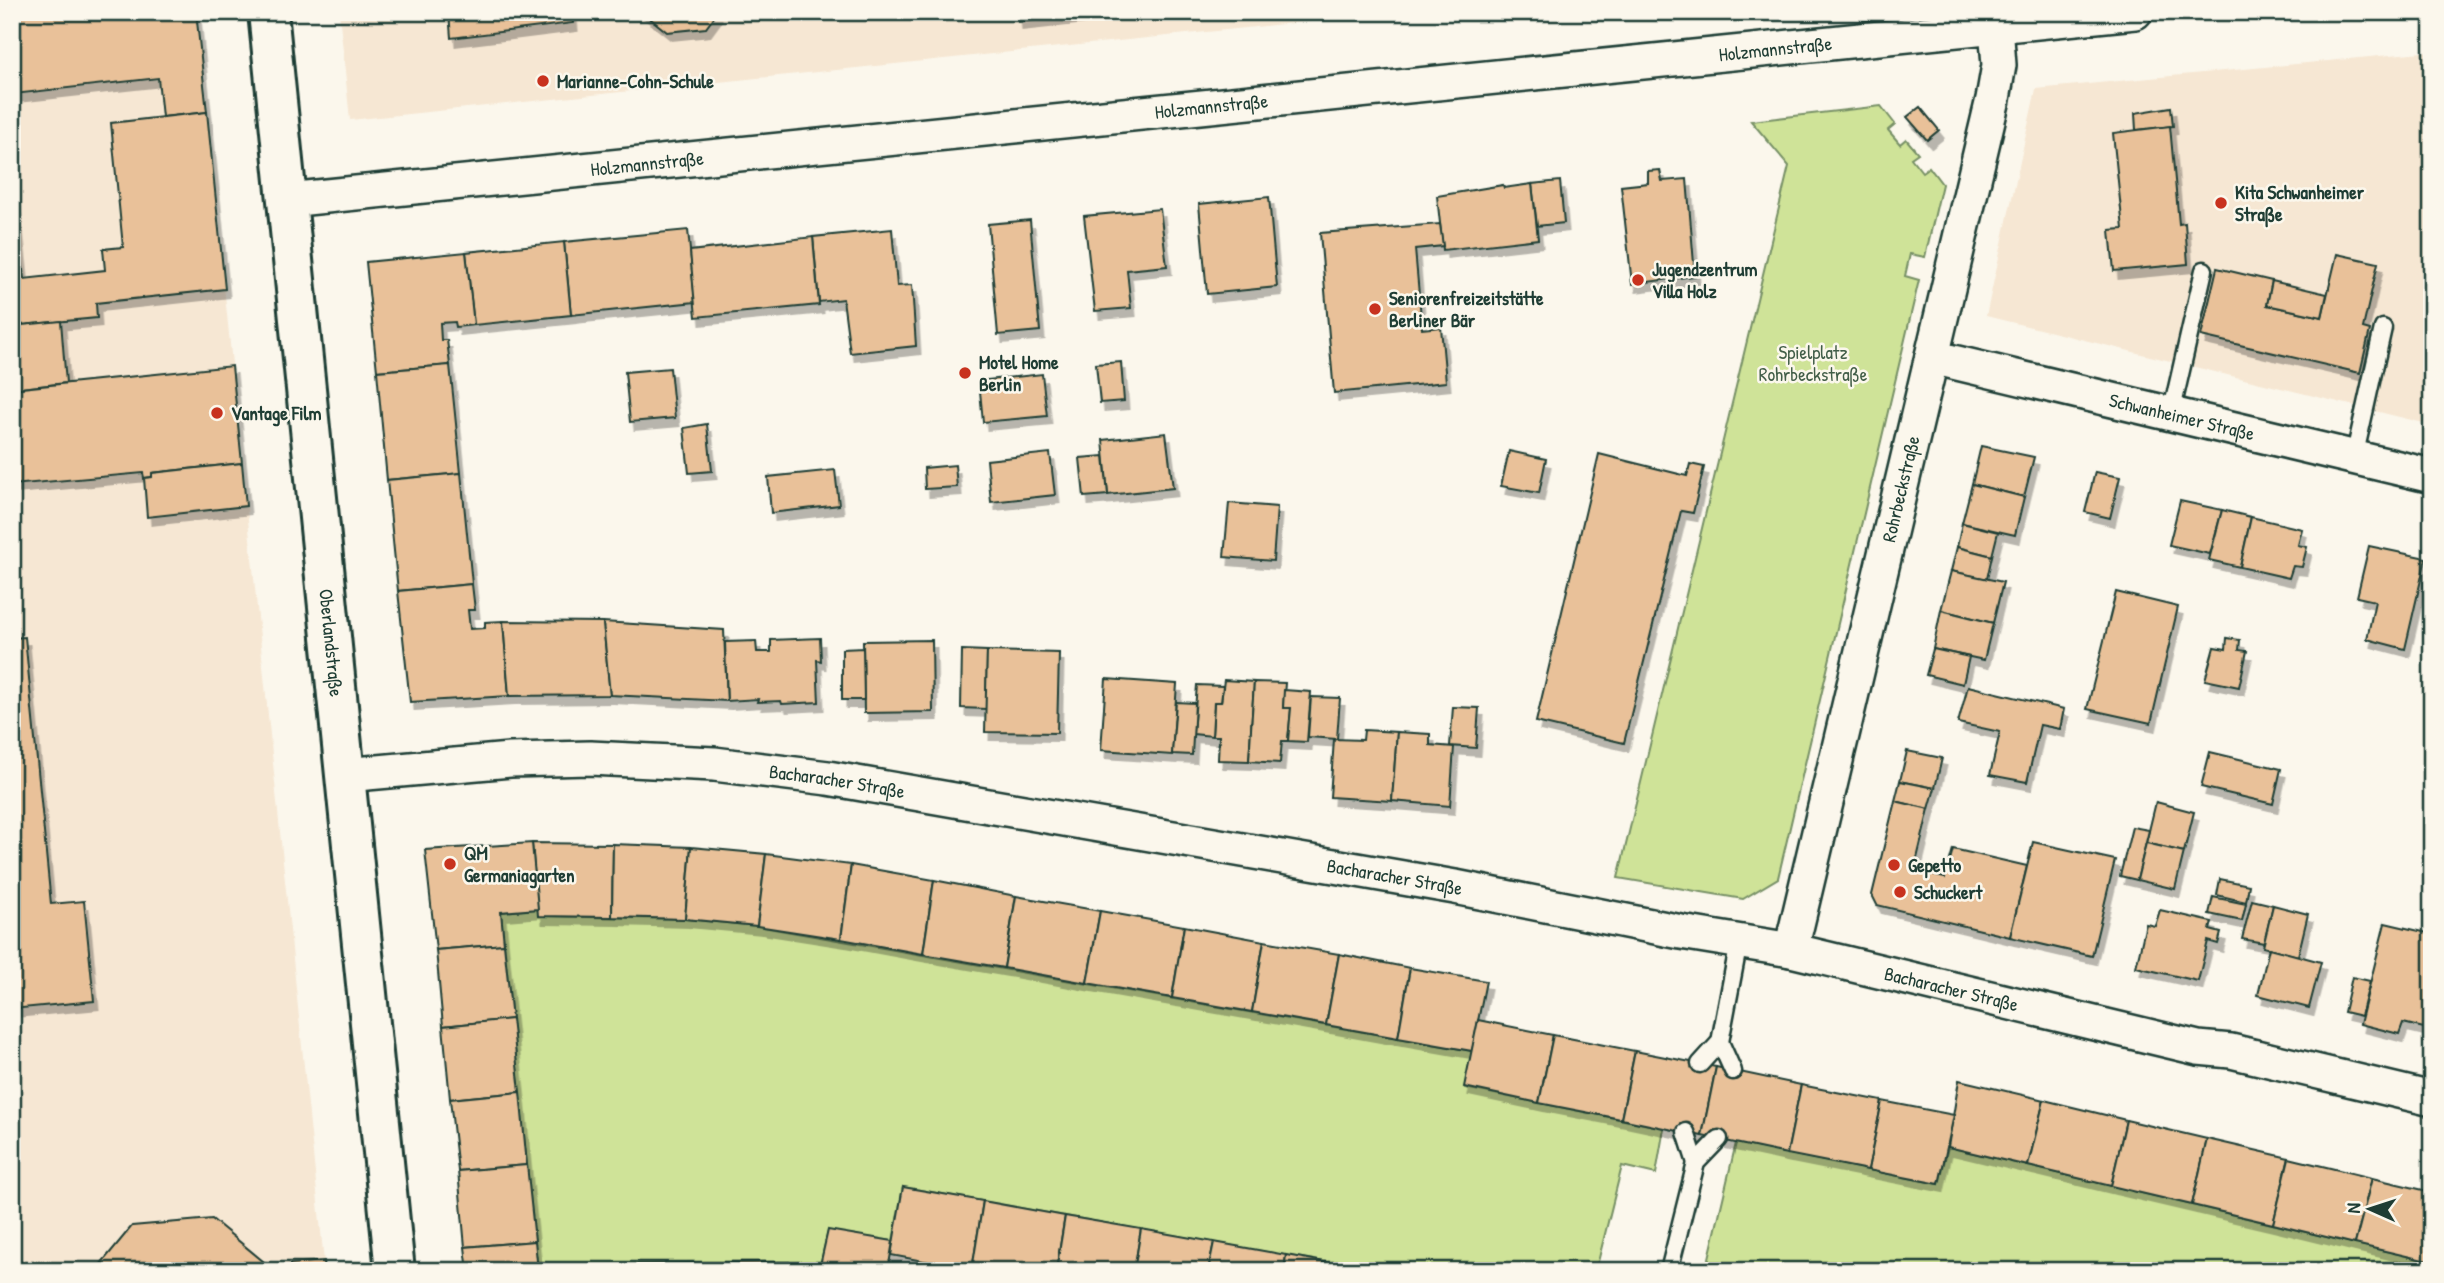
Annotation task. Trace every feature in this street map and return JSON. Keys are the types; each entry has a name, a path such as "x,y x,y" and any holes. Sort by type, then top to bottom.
{"street":[{"name":"Oberlandstraße","path":"268,12 395,1271"},
{"name":"Holzmannstraße","path":"287,200 2135,12"},
{"name":"Rohrbeckstraße","path":"1791,950 1997,82 1999,65 1996,26"},
{"name":"Schwanheimer Straße","path":"1932,357 2432,477"},
{"name":"Bacharacher Straße","path":"345,775 554,758 642,760 828,778 1455,887 1791,950 2185,1045 2231,1051 2432,1098"}],"lane":[{"path":"2171,414 2204,270"},
{"path":"2354,458 2383,328"},
{"path":"1700,1064 1720,1042 1739,942"},
{"path":"1720,1042 1733,1071"},
{"path":"1686,1132 1696,1163"},
{"path":"1669,1271 1696,1163 1718,1139"}],"shaded area":[{"path":"12,12 196,12 325,1271 12,1271"},
{"name":"Marianne-Cohn-Schule","path":"339,12 1342,12 1342,18 350,120"},
{"name":"Kita Schwanheimer Straße","path":"2432,51 2432,425 1986,316 2036,89"}],"green space":[{"name":"Spielplatz Rohrbeckstraße","path":"1881,106 1895,124 1888,130 1900,144 1906,139 1918,153 1911,158 1922,172 1929,167 1942,184 1925,257 1910,254 1905,276 1919,280 1778,878 1743,899 1618,878 1789,166 1751,121"},
{"path":"538,909 539,916 685,919 757,926 1472,1051 1465,1088 1664,1128 1656,1174 1622,1166 1598,1262 1585,1271 1374,1271 903,1187 893,1241 828,1231 819,1270 788,1266 788,1262 579,1265 579,1271 538,1271 501,912"},
{"path":"1736,1143 1939,1184 1948,1147 2432,1262 2432,1271 1706,1271"}],"building":[{"path":"12,12 196,12 207,112 162,117 158,78 14,94"},
{"path":"449,12 572,12 573,23 451,38"},
{"path":"642,12 717,13 706,28 667,32"},
{"path":"1017,12 1090,12 1090,14 1018,22"},
{"path":"1920,107 1939,130 1927,140 1907,117"},
{"path":"2171,107 2173,126 2136,130 2135,113"},
{"path":"207,112 225,289 96,303 97,318 12,326 12,167 24,279 105,270 103,249 123,247 111,123"},
{"path":"2170,126 2179,224 2185,223 2188,264 2114,271 2110,230 2123,229 2113,133"},
{"path":"1660,170 1662,181 1687,179 1695,276 1632,284 1621,186 1648,183 1648,171"},
{"path":"1560,181 1564,223 1537,226 1532,184"},
{"path":"1532,184 1538,239 1443,250 1437,196 1503,185 1504,188"},
{"path":"1269,197 1277,287 1207,294 1199,204"},
{"path":"1160,209 1167,266 1127,270 1131,308 1095,311 1084,216"},
{"path":"1030,220 1040,331 998,335 988,224"},
{"path":"1440,224 1443,246 1415,249 1422,329 1441,327 1446,382 1334,393 1320,233"},
{"path":"892,229 897,286 912,285 916,346 850,353 843,299 819,302 813,237"},
{"path":"688,230 695,302 571,315 564,242"},
{"path":"813,237 819,305 696,317 690,251"},
{"path":"564,242 571,315 474,325 466,252"},
{"path":"466,252 474,325 456,327 455,322 440,323 441,340 447,340 450,365 377,371 366,262"},
{"path":"2337,254 2378,263 2363,328 2370,330 2360,373 2201,336 2217,268 2272,281 2267,305 2322,317"},
{"path":"2272,281 2327,294 2322,317 2267,305"},
{"path":"61,321 66,383 12,389 12,326"},
{"path":"1121,362 1124,401 1100,403 1096,364"},
{"path":"450,365 461,473 387,480 377,371"},
{"path":"232,366 242,463 152,473 152,477 144,478 143,473 12,485 12,389"},
{"path":"670,368 675,418 630,422 625,372"},
{"path":"1042,374 1047,416 983,422 979,381"},
{"path":"707,424 712,471 689,473 684,428"},
{"path":"1166,433 1173,488 1108,495 1103,440"},
{"path":"1981,446 2034,457 2024,497 1972,484"},
{"path":"1509,451 1546,459 1539,493 1501,486"},
{"path":"1050,453 1055,495 991,502 987,460"},
{"path":"1599,454 1687,476 1690,464 1704,467 1693,513 1681,511 1624,743 1536,722"},
{"path":"1104,456 1108,495 1084,497 1080,458"},
{"path":"242,463 246,506 147,517 144,478 152,477 152,473"},
{"path":"955,465 957,487 925,489 924,468"},
{"path":"835,470 839,505 771,513 768,477"},
{"path":"2095,472 2120,477 2110,518 2085,512"},
{"path":"461,473 472,584 398,591 387,480"},
{"path":"1972,484 2024,497 2015,535 1962,523"},
{"path":"2180,501 2222,510 2210,554 2169,545"},
{"path":"1229,503 1277,507 1273,561 1224,557"},
{"path":"2222,510 2251,517 2240,567 2209,560"},
{"path":"2251,517 2302,529 2298,545 2307,547 2302,567 2293,566 2289,578 2240,567"},
{"path":"1962,523 1998,532 1992,556 1957,547"},
{"path":"2369,546 2426,558 2405,649 2367,639 2375,601 2357,597"},
{"path":"1957,547 1992,556 1987,579 1951,571"},
{"path":"1951,571 2003,582 1993,623 1941,610"},
{"path":"472,584 475,610 468,610 470,629 485,628 485,622 503,621 509,696 410,702 398,591"},
{"path":"2116,592 2178,607 2151,723 2087,709"},
{"path":"1941,610 1993,623 1984,660 1933,649"},
{"path":"503,621 603,622 610,695 509,696"},
{"path":"603,622 724,630 727,701 610,695"},
{"path":"25,637 51,904 84,901 94,1001 12,1009 12,638"},
{"path":"820,638 821,661 817,660 819,702 782,704 781,701 757,702 758,699 727,701 725,642 756,641 757,652 771,652 771,640"},
{"path":"2227,638 2240,640 2239,650 2247,651 2239,687 2205,680 2214,647 2226,649"},
{"path":"932,640 933,712 864,713 863,641"},
{"path":"863,648 864,700 842,700 842,649"},
{"path":"1933,649 1969,657 1963,684 1926,675"},
{"path":"962,650 987,651 986,709 961,708"},
{"path":"987,651 1059,653 1057,733 985,732"},
{"path":"1106,679 1177,684 1172,755 1101,750"},
{"path":"1224,680 1254,682 1249,761 1218,760 1219,736 1212,736 1214,702 1221,702"},
{"path":"1254,682 1285,683 1283,708 1291,708 1288,741 1282,741 1280,763 1249,761"},
{"path":"1197,685 1223,686 1221,702 1214,702 1212,736 1193,734"},
{"path":"1968,686 2064,709 2060,729 2040,725 2027,782 1990,775 2000,732 1958,723"},
{"path":"1284,690 1311,692 1307,742 1288,741 1291,708 1283,708"},
{"path":"1311,697 1340,698 1337,739 1308,737"},
{"path":"1176,702 1195,703 1192,755 1172,754"},
{"path":"1453,707 1479,708 1476,748 1450,746"},
{"path":"1364,730 1397,732 1392,801 1330,797 1334,739 1363,740"},
{"path":"1397,732 1430,734 1430,745 1454,747 1450,806 1392,801"},
{"path":"1907,751 1942,758 1935,788 1900,781"},
{"path":"2210,752 2281,769 2273,804 2201,787"},
{"path":"1900,781 1935,788 1929,809 1895,801"},
{"path":"1895,801 1929,809 1914,871 1945,878 1953,849 2027,866 2010,937 1877,905 1872,895"},
{"path":"2156,802 2194,812 2184,852 2146,843"},
{"path":"2132,827 2149,830 2137,880 2120,876"},
{"path":"2033,842 2115,860 2092,956 2010,937"},
{"path":"532,843 613,844 612,917 538,916"},
{"path":"532,843 538,909 501,912 504,944 436,950 425,850"},
{"path":"2146,843 2184,852 2175,889 2137,880"},
{"path":"613,844 691,847 685,919 612,917"},
{"path":"691,847 766,854 757,926 685,919"},
{"path":"766,854 851,865 841,939 757,926"},
{"path":"851,865 934,880 923,954 841,939"},
{"path":"2220,879 2249,885 2246,902 2217,895"},
{"path":"934,880 1016,896 1004,968 923,954"},
{"path":"1016,896 1100,911 1087,983 1004,968"},
{"path":"2213,897 2246,904 2242,921 2209,914"},
{"path":"2252,900 2273,905 2264,943 2242,939"},
{"path":"2273,905 2308,914 2298,956 2263,947"},
{"path":"2160,910 2212,922 2210,930 2221,933 2218,944 2208,941 2198,981 2136,967 2146,924 2155,926"},
{"path":"1100,911 1184,926 1172,998 1087,983"},
{"path":"2385,923 2432,934 2432,1030 2403,1023 2399,1034 2360,1024"},
{"path":"1184,926 1264,941 1252,1012 1172,998"},
{"path":"1264,941 1339,954 1326,1025 1252,1012"},
{"path":"504,944 512,1019 443,1026 436,950"},
{"path":"2269,948 2321,962 2309,1008 2258,995"},
{"path":"1339,954 1410,968 1398,1038 1326,1025"},
{"path":"1410,968 1486,981 1472,1051 1398,1038"},
{"path":"2352,977 2370,981 2361,1016 2344,1012"},
{"path":"512,1019 520,1092 450,1099 443,1026"},
{"path":"1478,1020 1553,1035 1539,1103 1464,1087"},
{"path":"1553,1035 1635,1051 1621,1119 1539,1103"},
{"path":"1635,1051 1716,1067 1702,1136 1621,1119"},
{"path":"1716,1067 1801,1085 1787,1154 1702,1136"},
{"path":"1959,1080 2044,1100 2028,1166 1948,1147"},
{"path":"1801,1085 1882,1101 1868,1170 1787,1154"},
{"path":"520,1092 527,1165 458,1171 450,1099"},
{"path":"2044,1100 2126,1120 2111,1186 2028,1166"},
{"path":"1882,1101 1954,1115 1939,1184 1868,1170"},
{"path":"2126,1120 2207,1139 2192,1205 2111,1186"},
{"path":"2207,1139 2289,1158 2273,1224 2192,1205"},
{"path":"2289,1158 2372,1178 2355,1244 2273,1224"},
{"path":"527,1165 535,1241 465,1247 458,1171"},
{"path":"2372,1178 2432,1192 2432,1262 2355,1244"},
{"path":"903,1187 983,1201 972,1270 891,1255"},
{"path":"983,1201 1065,1216 1056,1271 972,1270"},
{"path":"1065,1216 1141,1229 1134,1271 1056,1271"},
{"path":"212,1219 275,1271 95,1271 132,1226"},
{"path":"1141,1229 1214,1242 1208,1271 1134,1271"},
{"path":"828,1230 893,1241 888,1271 788,1271 788,1266 819,1270"},
{"path":"535,1241 538,1271 468,1271 465,1247"},
{"path":"1214,1242 1286,1255 1284,1271 1208,1271"},
{"path":"1286,1255 1368,1270 1284,1271"},
{"path":"324,1261 325,1271 275,1271 288,1270 290,1264"},
{"path":"789,1262 788,1271 685,1271 685,1263"},
{"path":"685,1263 685,1271 579,1271 578,1265"}],"place":[{"name":"Marianne-Cohn-Schule","path":"543,81"},
{"name":"Kita Schwanheimer Straße","path":"2221,203"},
{"name":"Jugendzentrum Villa Holz","path":"1638,280"},
{"name":"Seniorenfreizeitstätte Berliner Bär","path":"1375,309"},
{"name":"Motel Home Berlin","path":"965,373"},
{"name":"Vantage Film","path":"217,413"},
{"name":"QM Germaniagarten","path":"450,864"},
{"name":"Gepetto","path":"1894,865"},
{"name":"Schuckert","path":"1900,892"}]}
